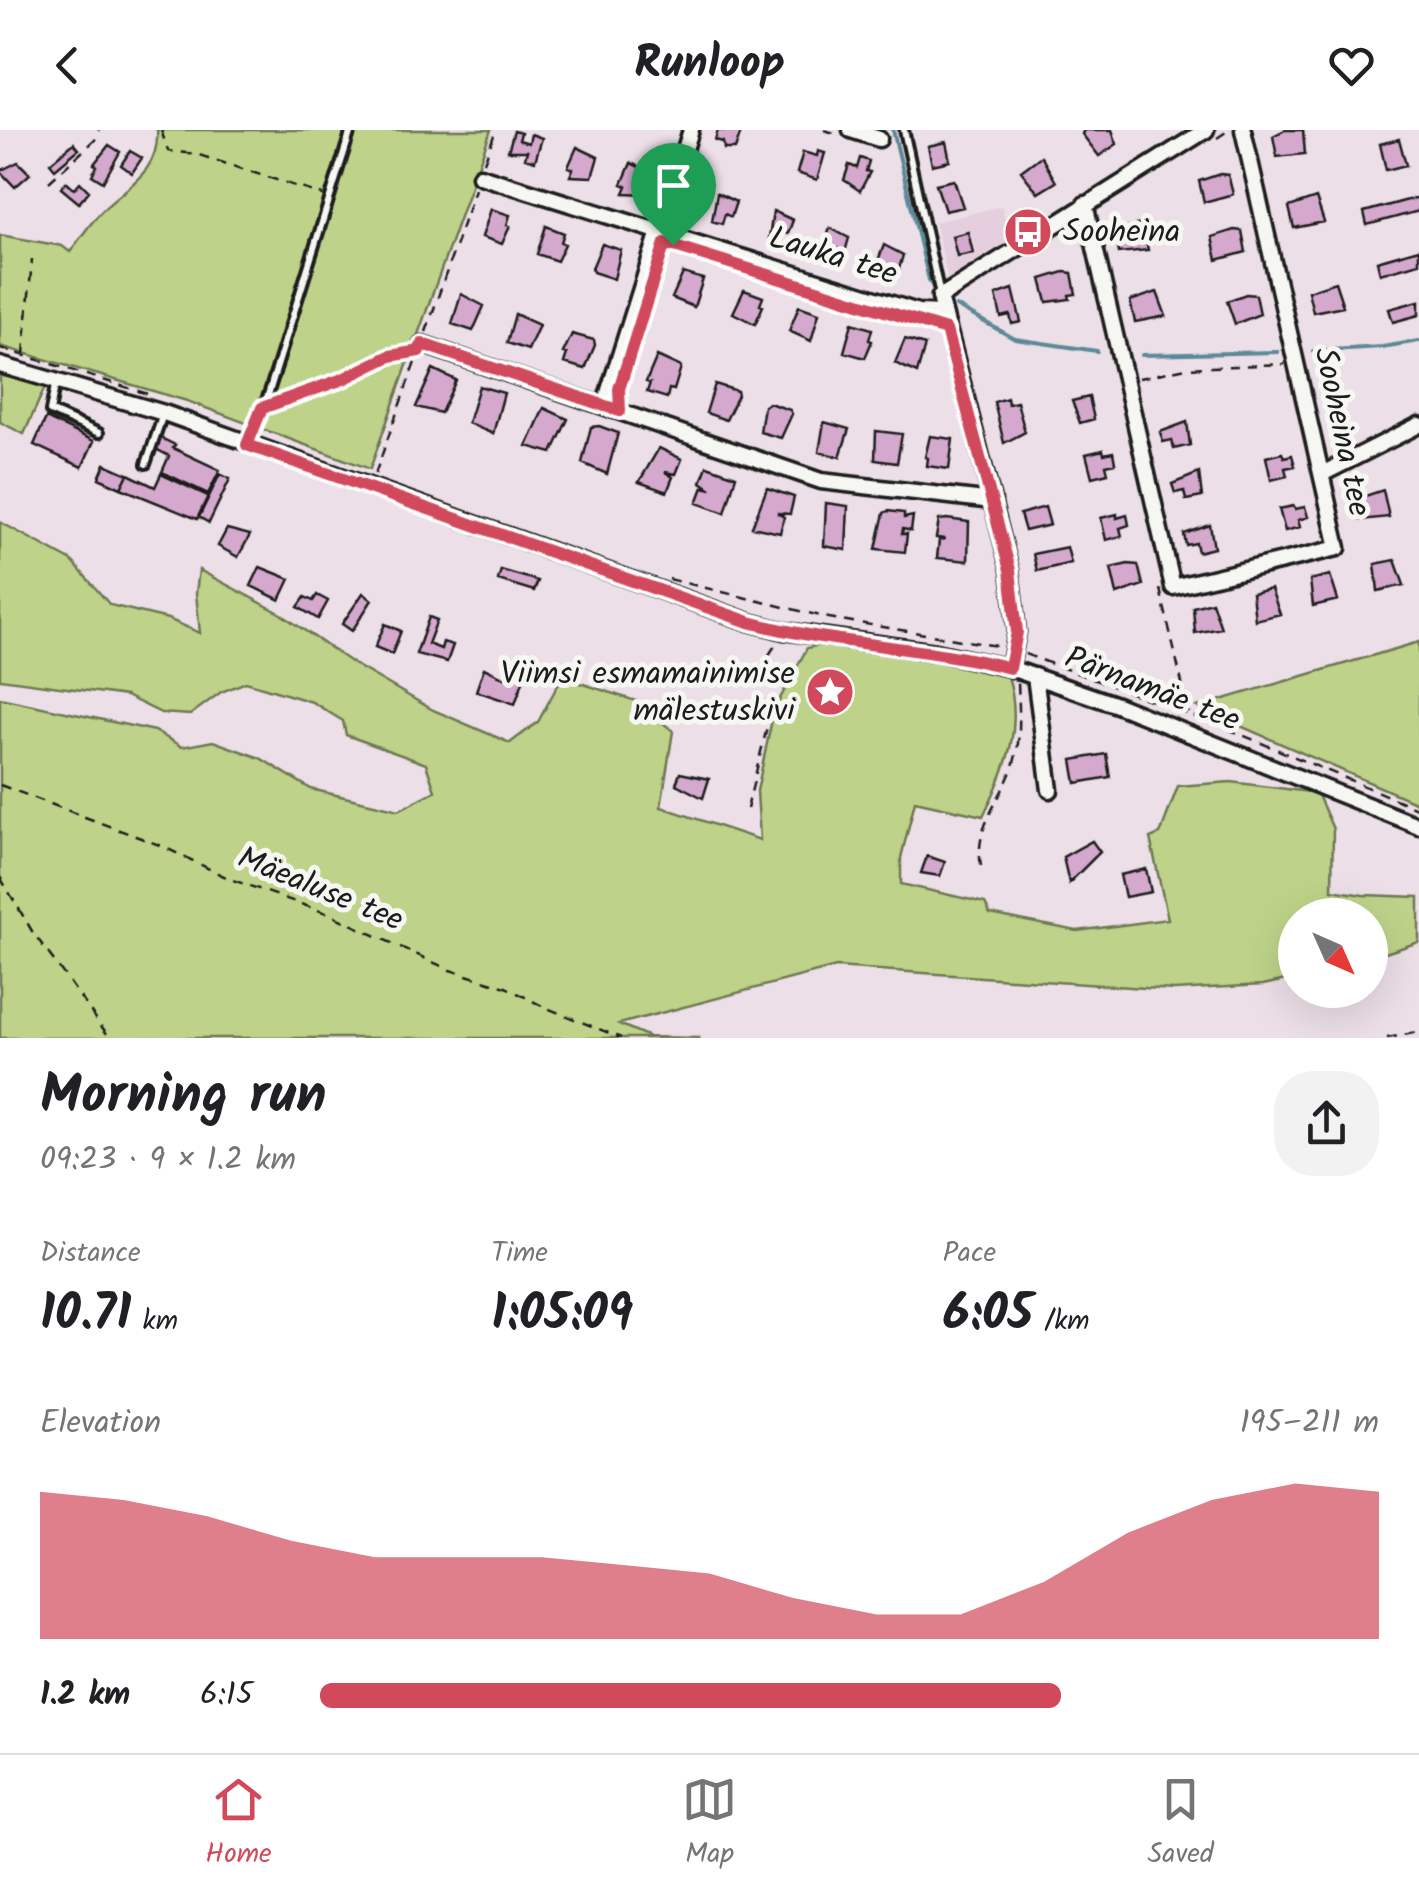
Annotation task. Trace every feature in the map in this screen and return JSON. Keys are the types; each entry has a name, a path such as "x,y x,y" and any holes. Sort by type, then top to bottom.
{"street":[{"path":"604,406 691,130"},
{"path":"850,130 879,139"},
{"name":"Sooheina tee","path":"1085,204 1173,587 1338,548 1243,130"},
{"path":"1050,790 1014,649 1016,614 993,501 941,305 1085,204 1199,132"},
{"name":"Lauka tee","path":"480,176 918,312 941,305"},
{"path":"420,347 822,480 993,501"},
{"name":"Pärnamäe tee","path":"0,365 164,413 711,610 784,631 936,652 1022,672 1419,826"},
{"path":"1322,474 1419,425"}],"lane":[{"path":"247,445 351,130"},
{"path":"904,130 941,305"},
{"path":"56,380 50,412 99,433"},
{"path":"146,464 164,413"}],"path":[{"path":"49,182 95,140 99,130"},
{"path":"160,130 168,151 196,154 330,198"},
{"path":"375,475 496,130"},
{"path":"24,355 32,259"},
{"path":"262,408 420,347"},
{"path":"0,348 155,396"},
{"path":"1126,382 1186,368 1298,364"},
{"path":"660,576 829,618 1014,649 1189,714 1419,809"},
{"path":"747,809 769,719 757,684 758,672 784,631"},
{"path":"980,650 982,641"},
{"path":"981,866 980,836 1012,768 1018,742 1022,672"},
{"name":"Mäealuse tee","path":"0,785 162,846 230,879 329,914 450,970 506,987 618,1037"},
{"path":"0,878 32,931 110,1038"},
{"path":"1387,1038 1419,1032"}],"shaded area":[{"path":"1002,206 1010,240 948,280 935,222"}],"green space":[{"path":"157,130 491,130 370,469 187,401 0,346 0,235 62,246 70,252 101,212 149,165 157,144"},
{"path":"0,375 45,387 24,434 0,422"},
{"path":"0,522 72,561 110,605 168,619 200,633 196,593 199,570 278,612 352,663 433,710 510,743 538,722 562,677 636,701 673,731 661,807 760,840 757,791 774,710 807,648 823,644 1007,673 1013,729 1006,764 983,816 915,801 901,858 901,884 985,903 990,914 1077,931 1168,919 1150,838 1160,834 1178,786 1231,782 1317,793 1333,829 1332,890 1419,897 1419,942 1388,952 1388,898 1278,898 1278,982 1263,985 1174,990 836,967 619,1024 649,1037 700,1038 0,1038 0,698 155,731 182,747 213,741 260,758 311,789 399,810 435,791 426,764 346,735 343,721 312,702 246,682 221,692 190,715 161,713 126,696 0,679"},
{"path":"1419,642 1419,804 1197,707"}],"building":[{"path":"718,130 741,132 735,149 724,149 723,142 715,140"},
{"path":"1084,130 1112,130 1117,144 1099,156 1082,134"},
{"path":"1285,130 1303,130 1305,154 1277,157 1273,136"},
{"path":"514,131 521,133 519,140 529,143 531,134 542,138 535,161 525,158 527,151 508,151"},
{"path":"1399,139 1406,165 1386,170 1380,144"},
{"path":"946,142 950,161 932,165 928,146"},
{"path":"74,143 79,149 55,169 50,163"},
{"path":"109,145 120,152 103,182 92,175 97,166 94,164"},
{"path":"577,147 598,157 592,177 570,176 573,169 568,167"},
{"path":"130,151 142,158 132,173 121,165"},
{"path":"818,151 825,153 817,180 797,173 803,152 817,156"},
{"path":"1041,156 1056,182 1038,193 1021,171"},
{"path":"860,158 869,161 866,171 870,172 860,191 844,180 849,165 857,168"},
{"path":"18,162 30,174 15,187 0,171"},
{"path":"631,163 652,173 646,194 624,193 627,186 622,184"},
{"path":"1228,175 1233,194 1204,202 1199,181"},
{"path":"954,180 963,207 945,211 936,184"},
{"path":"66,182 74,189 80,182 89,191 79,203 61,188"},
{"path":"717,193 736,202 731,217 725,214 722,224 712,221"},
{"path":"1419,197 1419,211 1367,225 1364,212"},
{"path":"1316,198 1324,222 1294,228 1289,207"},
{"path":"491,209 510,215 502,244 482,237"},
{"path":"773,211 793,220 788,234 782,232 779,241 769,238"},
{"path":"1142,223 1148,250 1119,253 1115,232"},
{"path":"546,226 564,233 561,242 565,244 557,261 537,254"},
{"path":"830,228 849,238 845,252 838,249 834,259 825,256"},
{"path":"1242,231 1246,252 1217,260 1212,237"},
{"path":"968,232 973,253 957,256 952,236"},
{"path":"602,244 621,250 614,279 593,272"},
{"path":"884,245 903,255 899,269 893,267 890,276 880,273 882,265 877,263"},
{"path":"1419,249 1419,263 1380,274 1377,261"},
{"path":"683,273 703,279 694,307 672,298"},
{"path":"1072,273 1076,294 1069,295 1070,299 1047,302 1041,279"},
{"path":"1335,282 1343,306 1313,312 1308,291"},
{"path":"1013,289 1021,322 1012,324 1010,315 1001,317 996,295"},
{"path":"744,290 763,297 755,324 733,313"},
{"path":"1157,292 1166,316 1135,322 1130,301"},
{"path":"461,294 484,306 473,331 452,324"},
{"path":"1246,294 1256,295 1260,314 1235,324 1227,301"},
{"path":"1419,301 1419,315 1393,322 1389,309"},
{"path":"799,306 819,313 811,341 789,331"},
{"path":"515,314 539,325 528,350 507,343"},
{"path":"852,323 872,329 865,358 844,352"},
{"path":"572,334 594,340 585,369 564,363 567,354 563,353"},
{"path":"905,339 925,345 917,373 895,363"},
{"path":"657,356 681,367 674,390 669,389 667,398 647,392 650,383 646,382"},
{"path":"433,369 456,380 441,413 416,407"},
{"path":"715,384 737,391 726,420 706,413"},
{"path":"479,386 504,393 493,434 468,423"},
{"path":"1089,397 1094,419 1080,423 1072,401"},
{"path":"1007,398 1008,404 1017,402 1025,432 1004,443 994,402"},
{"path":"769,403 792,414 781,438 760,432 764,406"},
{"path":"544,408 568,419 552,453 527,446"},
{"path":"46,418 94,441 82,467 34,445"},
{"path":"824,422 849,429 840,457 819,452"},
{"path":"1187,422 1190,445 1174,449 1172,440 1163,442 1160,432"},
{"path":"591,427 618,433 607,474 582,463"},
{"path":"876,431 902,434 897,463 875,460"},
{"path":"930,436 953,439 949,469 927,466"},
{"path":"159,437 175,445 173,448 220,470 208,494 162,472 169,456 156,449"},
{"path":"659,448 682,459 676,474 665,472 673,477 667,492 639,482"},
{"path":"1103,450 1104,454 1113,452 1115,463 1106,465 1108,473 1092,477 1086,454"},
{"path":"1282,453 1284,457 1292,455 1295,466 1285,468 1287,476 1271,480 1266,457"},
{"path":"105,464 128,474 121,488 99,478"},
{"path":"707,466 736,476 725,513 697,503 703,487 711,489 701,482"},
{"path":"1199,473 1202,497 1186,500 1184,491 1175,493 1172,484"},
{"path":"128,474 155,487 161,474 208,496 197,519 121,488"},
{"path":"220,474 230,479 209,523 199,517"},
{"path":"767,488 794,497 790,514 777,513 784,517 780,533 752,527"},
{"path":"1383,490 1389,517 1361,520 1356,499"},
{"path":"826,503 848,506 846,550 824,546"},
{"path":"1045,507 1050,525 1025,531 1020,514"},
{"path":"1305,507 1308,517 1298,520 1300,527 1285,531 1279,509"},
{"path":"884,513 904,513 904,518 913,516 911,531 903,529 902,534 907,534 905,552 876,549"},
{"path":"1117,514 1117,518 1127,515 1129,525 1120,528 1122,536 1106,540 1101,518"},
{"path":"939,520 969,522 968,561 937,558 939,540 945,539 936,538"},
{"path":"1210,525 1214,548 1198,552 1196,543 1186,545 1184,534"},
{"path":"227,529 250,535 238,557 218,546"},
{"path":"1067,547 1071,563 1037,571 1033,554"},
{"path":"1395,560 1404,585 1378,591 1375,564"},
{"path":"1138,565 1143,585 1117,594 1111,568"},
{"path":"260,567 290,579 280,600 251,586"},
{"path":"501,570 538,581 534,591 498,580"},
{"path":"1330,575 1338,600 1313,606 1310,580"},
{"path":"1271,589 1280,614 1255,620 1252,593"},
{"path":"363,593 372,600 352,631 342,624"},
{"path":"317,595 328,601 318,619 298,607 305,597 313,601"},
{"path":"1212,602 1221,628 1195,633 1193,607"},
{"path":"429,617 437,620 428,644 441,649 443,642 453,645 447,662 416,654"},
{"path":"385,624 401,631 392,654 375,647"},
{"path":"510,664 527,670 515,704 476,691 484,668 505,678"},
{"path":"1106,754 1110,777 1076,783 1072,760"},
{"path":"680,773 709,779 703,798 676,784"},
{"path":"1092,841 1100,852 1069,883 1063,857"},
{"path":"927,856 945,862 940,876 921,873"},
{"path":"1146,869 1151,892 1125,897 1120,875"}],"waterway":[{"path":"893,130 929,280 935,291"},
{"path":"956,306 1015,339 1097,351"},
{"path":"1313,351 1419,341"},
{"path":"1142,355 1278,352"}],"place":[{"name":"Sooheina","path":"1028,232"},
{"name":"Viimsi esmamainimise mälestuskivi","path":"830,692"}],"route":[{"path":"665,243 673,245 946,330 1010,570 1017,632 1010,668 749,622 247,445 262,408 343,379 390,356 419,351 422,344 620,411 619,389 665,243"}]}
